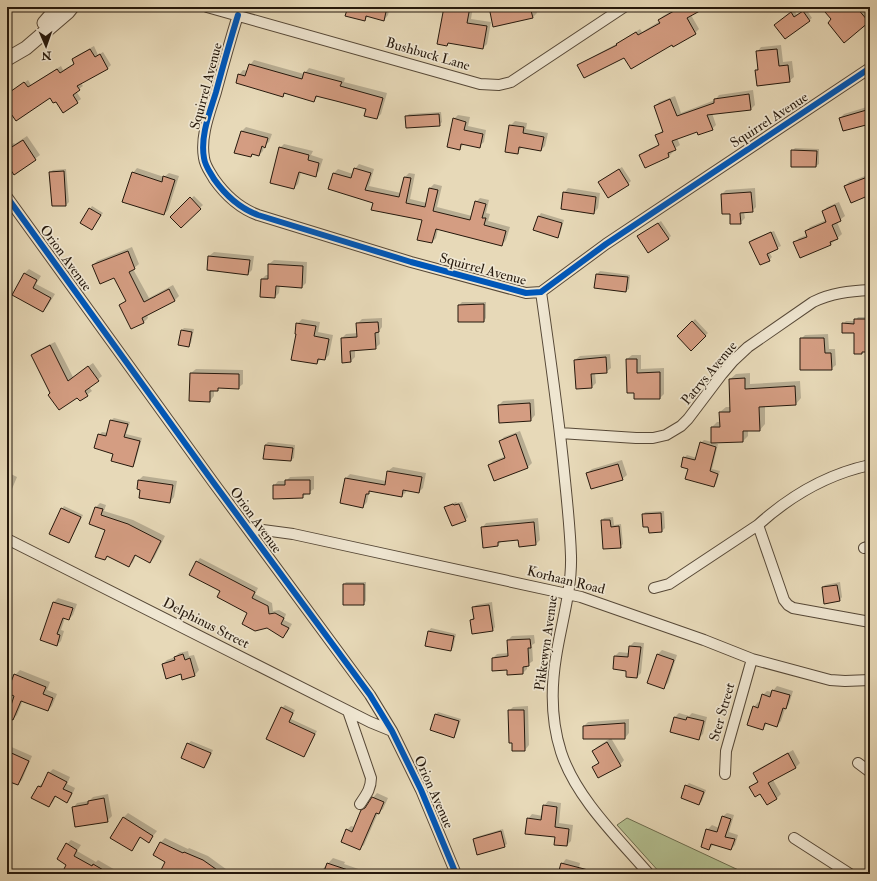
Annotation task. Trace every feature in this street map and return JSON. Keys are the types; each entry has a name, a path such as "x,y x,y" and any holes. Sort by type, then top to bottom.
{"street":[{"name":"Bushbuck Lane","path":"207,7 480,84 499,85 511,82 624,7"},
{"path":"12,55 26,48 68,8"},
{"name":"Squirrel Avenue","path":"238,15 208,121 203,146 207,169 235,204 258,215 411,262 532,294 541,292 606,244 870,68"},
{"name":"Orion Avenue","path":"7,197 213,482 370,695 392,731 421,790 454,873"},
{"name":"Patrys Avenue","path":"560,433 636,438 653,438 666,435 681,426 688,419 722,374 748,347 813,302 824,297 850,291 870,290"},
{"name":"Pikkewyn Avenue","path":"541,292 560,433 570,541 571,565 553,682 554,714 561,752 582,793 600,817 649,874"},
{"path":"654,588 669,584 758,525 788,501 806,490 821,482 870,465"},
{"path":"758,525 784,600 788,605 793,608 870,622"},
{"name":"Korhaan Road","path":"248,528 293,534 567,594 609,606 752,659 830,680 870,680"},
{"name":"Delphinus Street","path":"7,539 370,722 392,731"},
{"name":"Ster Street","path":"725,774 726,751 752,659"},
{"path":"348,711 372,778 368,792 360,804"},
{"path":"858,763 870,772"},
{"path":"794,838 850,874"}],"green space":[{"path":"627,818 747,874 661,874 617,825"}],"building":[{"path":"348,7 387,7 384,21 366,16 365,21 345,16"},
{"path":"444,7 470,7 467,23 487,26 483,49 448,43 447,46 437,44"},
{"path":"489,7 530,7 533,18 493,27"},
{"path":"681,7 707,7 687,18 696,34 673,47 672,45 631,69 624,58 584,78 577,65 617,45 616,44 636,32 638,35 660,23 658,20"},
{"path":"831,7 856,7 869,22 844,43 828,23 831,19 825,12"},
{"path":"803,11 810,21 785,39 774,25 791,12 794,17"},
{"path":"90,49 95,57 100,54 108,69 77,86 80,90 73,95 78,103 63,113 56,102 53,103 50,98 16,121 7,108 7,94 24,82 28,87 57,69 60,73 74,64 72,59"},
{"path":"777,49 779,66 788,65 790,82 757,86 755,70 758,70 756,51"},
{"path":"249,64 302,79 304,72 342,82 340,86 383,98 377,119 364,116 366,109 336,101 316,96 314,102 284,93 283,97 236,83 238,74 245,76"},
{"path":"749,94 751,110 707,115 713,130 698,135 697,132 672,141 676,150 668,153 669,157 645,168 639,155 659,145 655,135 663,132 654,106 670,99 677,116 714,103 714,99"},
{"path":"870,109 870,124 843,131 839,118"},
{"path":"439,114 440,126 406,128 405,116"},
{"path":"453,118 466,122 464,130 483,134 480,148 461,144 460,150 447,147"},
{"path":"509,125 524,127 523,133 544,137 541,151 519,147 518,154 505,152"},
{"path":"241,131 268,138 265,148 262,146 259,156 252,154 251,157 234,153"},
{"path":"23,140 36,160 14,175 7,164 7,150"},
{"path":"279,147 309,155 308,160 319,163 316,177 299,172 294,189 270,183"},
{"path":"791,150 817,151 816,167 791,167"},
{"path":"354,168 371,173 365,190 399,197 404,177 411,178 406,203 425,207 429,188 438,190 433,211 470,220 475,201 486,204 482,218 486,218 484,225 506,231 502,246 436,229 432,243 417,240 422,220 371,210 373,203 328,189 333,173 351,178"},
{"path":"619,169 629,185 608,198 598,182"},
{"path":"64,171 66,206 52,206 49,172"},
{"path":"132,172 162,182 163,176 175,180 164,215 122,202"},
{"path":"870,176 870,195 851,203 844,186"},
{"path":"563,192 596,197 594,214 561,209"},
{"path":"751,192 753,212 740,213 741,224 730,224 730,214 722,214 721,194"},
{"path":"190,197 201,209 181,228 170,217"},
{"path":"835,205 841,221 832,225 838,239 830,242 831,245 800,258 793,242 807,237 805,231 826,222 822,211"},
{"path":"89,208 101,215 92,230 80,223"},
{"path":"538,216 562,223 558,238 533,230"},
{"path":"658,223 669,239 648,253 637,236"},
{"path":"771,232 778,249 767,254 770,261 760,265 749,242"},
{"path":"128,251 135,269 129,272 144,302 169,289 175,301 142,318 144,323 131,329 119,305 126,301 114,278 100,284 92,265"},
{"path":"208,256 250,260 248,275 207,270"},
{"path":"268,264 303,266 302,288 276,286 275,298 260,297 261,279 268,279"},
{"path":"24,273 37,280 33,288 51,298 43,312 12,295"},
{"path":"596,274 628,277 626,292 594,288"},
{"path":"484,304 484,322 458,322 458,305"},
{"path":"854,319 870,319 870,352 854,354 854,333 842,333 842,323 854,324"},
{"path":"692,321 706,336 691,351 677,336"},
{"path":"378,322 379,332 375,333 376,349 350,351 351,362 342,363 341,338 357,337 356,323"},
{"path":"296,323 316,326 314,336 329,339 325,360 318,359 317,364 291,360 296,334"},
{"path":"181,330 192,332 189,347 178,345"},
{"path":"800,338 824,338 825,353 831,353 832,370 800,370"},
{"path":"50,345 68,381 88,366 99,381 85,391 88,396 80,401 77,398 59,410 48,395 50,393 31,355"},
{"path":"606,357 607,373 591,374 592,388 576,389 574,360"},
{"path":"626,359 637,359 637,373 660,372 660,399 634,399 634,393 627,393"},
{"path":"190,373 239,374 239,389 218,388 218,391 210,391 210,402 189,401"},
{"path":"745,378 745,389 795,386 796,405 759,407 760,431 743,431 743,442 711,443 711,427 720,427 719,412 730,412 729,379"},
{"path":"530,403 531,421 499,423 498,405"},
{"path":"110,420 128,424 124,437 140,441 133,467 111,461 113,454 94,448 98,434 106,436"},
{"path":"516,434 528,468 494,481 488,465 505,458 499,441"},
{"path":"700,442 716,447 710,471 718,474 714,487 685,479 688,469 681,467 683,457 695,460"},
{"path":"265,445 293,448 291,461 263,459"},
{"path":"618,464 623,480 591,489 586,473"},
{"path":"387,471 422,477 419,493 403,490 402,497 369,491 369,494 366,494 363,508 340,503 345,478 385,485"},
{"path":"138,480 173,485 170,503 139,498 140,490 137,489"},
{"path":"285,480 310,480 310,494 303,494 303,498 273,499 273,485 285,485"},
{"path":"459,504 466,521 452,526 444,507"},
{"path":"95,507 103,509 101,515 128,524 161,541 150,563 135,555 129,567 107,556 105,560 95,557 105,530 89,524"},
{"path":"61,508 81,517 69,543 49,534"},
{"path":"661,513 662,532 649,533 648,527 643,527 642,514"},
{"path":"601,520 610,520 611,527 619,526 621,548 603,549"},
{"path":"534,522 536,545 519,547 518,540 498,542 498,546 483,548 481,527"},
{"path":"196,561 255,592 252,598 268,606 269,614 275,613 284,618 281,624 289,628 283,638 267,628 255,631 242,624 247,613 217,597 220,591 189,575"},
{"path":"343,584 364,584 364,605 343,605"},
{"path":"837,585 840,601 824,604 822,587"},
{"path":"53,602 73,608 69,620 63,618 57,634 60,635 57,646 40,640"},
{"path":"489,605 493,631 472,634 470,620 474,619 472,607"},
{"path":"428,631 454,636 451,651 425,646"},
{"path":"530,639 531,648 528,648 529,666 523,667 523,674 507,675 507,670 492,671 492,658 508,656 507,640"},
{"path":"629,646 641,647 637,678 626,677 626,671 613,669 614,656 628,657"},
{"path":"183,654 185,660 190,658 195,676 182,680 181,674 166,679 162,664 175,660 174,657"},
{"path":"657,654 674,660 664,689 647,683"},
{"path":"14,674 46,687 43,694 53,698 48,711 21,701 13,720 7,718 14,696 7,693"},
{"path":"772,690 790,695 786,709 783,708 777,727 765,723 763,730 747,725 753,706 758,708 762,694 770,697"},
{"path":"281,707 293,713 289,722 315,734 304,757 266,739"},
{"path":"508,710 524,710 525,751 512,751 512,743 509,743"},
{"path":"435,714 459,721 454,738 430,730"},
{"path":"674,717 686,720 687,717 704,721 699,740 670,732"},
{"path":"625,723 625,739 583,739 583,726"},
{"path":"607,742 621,766 598,778 592,767 599,763 592,751"},
{"path":"187,743 211,753 204,768 181,758"},
{"path":"7,751 29,761 18,785 7,781"},
{"path":"788,753 796,768 768,783 777,799 767,805 760,794 755,797 749,787 758,782 753,773"},
{"path":"48,772 67,782 63,789 72,793 67,803 55,796 49,807 31,798 38,786 41,787"},
{"path":"685,785 704,792 699,805 681,798"},
{"path":"372,797 384,802 379,814 376,813 360,850 341,842 346,829 352,832 361,810 365,808"},
{"path":"104,798 108,822 75,827 72,807 88,804 88,801"},
{"path":"543,805 557,807 555,827 569,829 567,846 554,845 555,837 525,834 527,818 541,820"},
{"path":"722,816 731,819 725,837 735,839 731,850 711,844 709,850 701,847 706,829 717,832"},
{"path":"123,817 153,836 149,843 140,837 132,851 110,838"},
{"path":"501,831 505,847 477,855 473,839"},
{"path":"160,842 183,853 184,852 203,860 223,874 159,874 165,862 153,855"},
{"path":"66,843 77,850 74,856 92,866 93,864 110,874 67,874 63,871 66,865 57,859"},
{"path":"327,863 354,872 354,874 323,874"},
{"path":"561,863 592,871 591,874 558,874"}],"cycle path":[{"path":"238,15 203,141 204,158 207,166 214,179 228,196 245,209 258,215 411,262 526,293 541,292 606,244 870,68"},
{"path":"7,197 213,482 370,695 392,731 421,790 456,874"}]}
